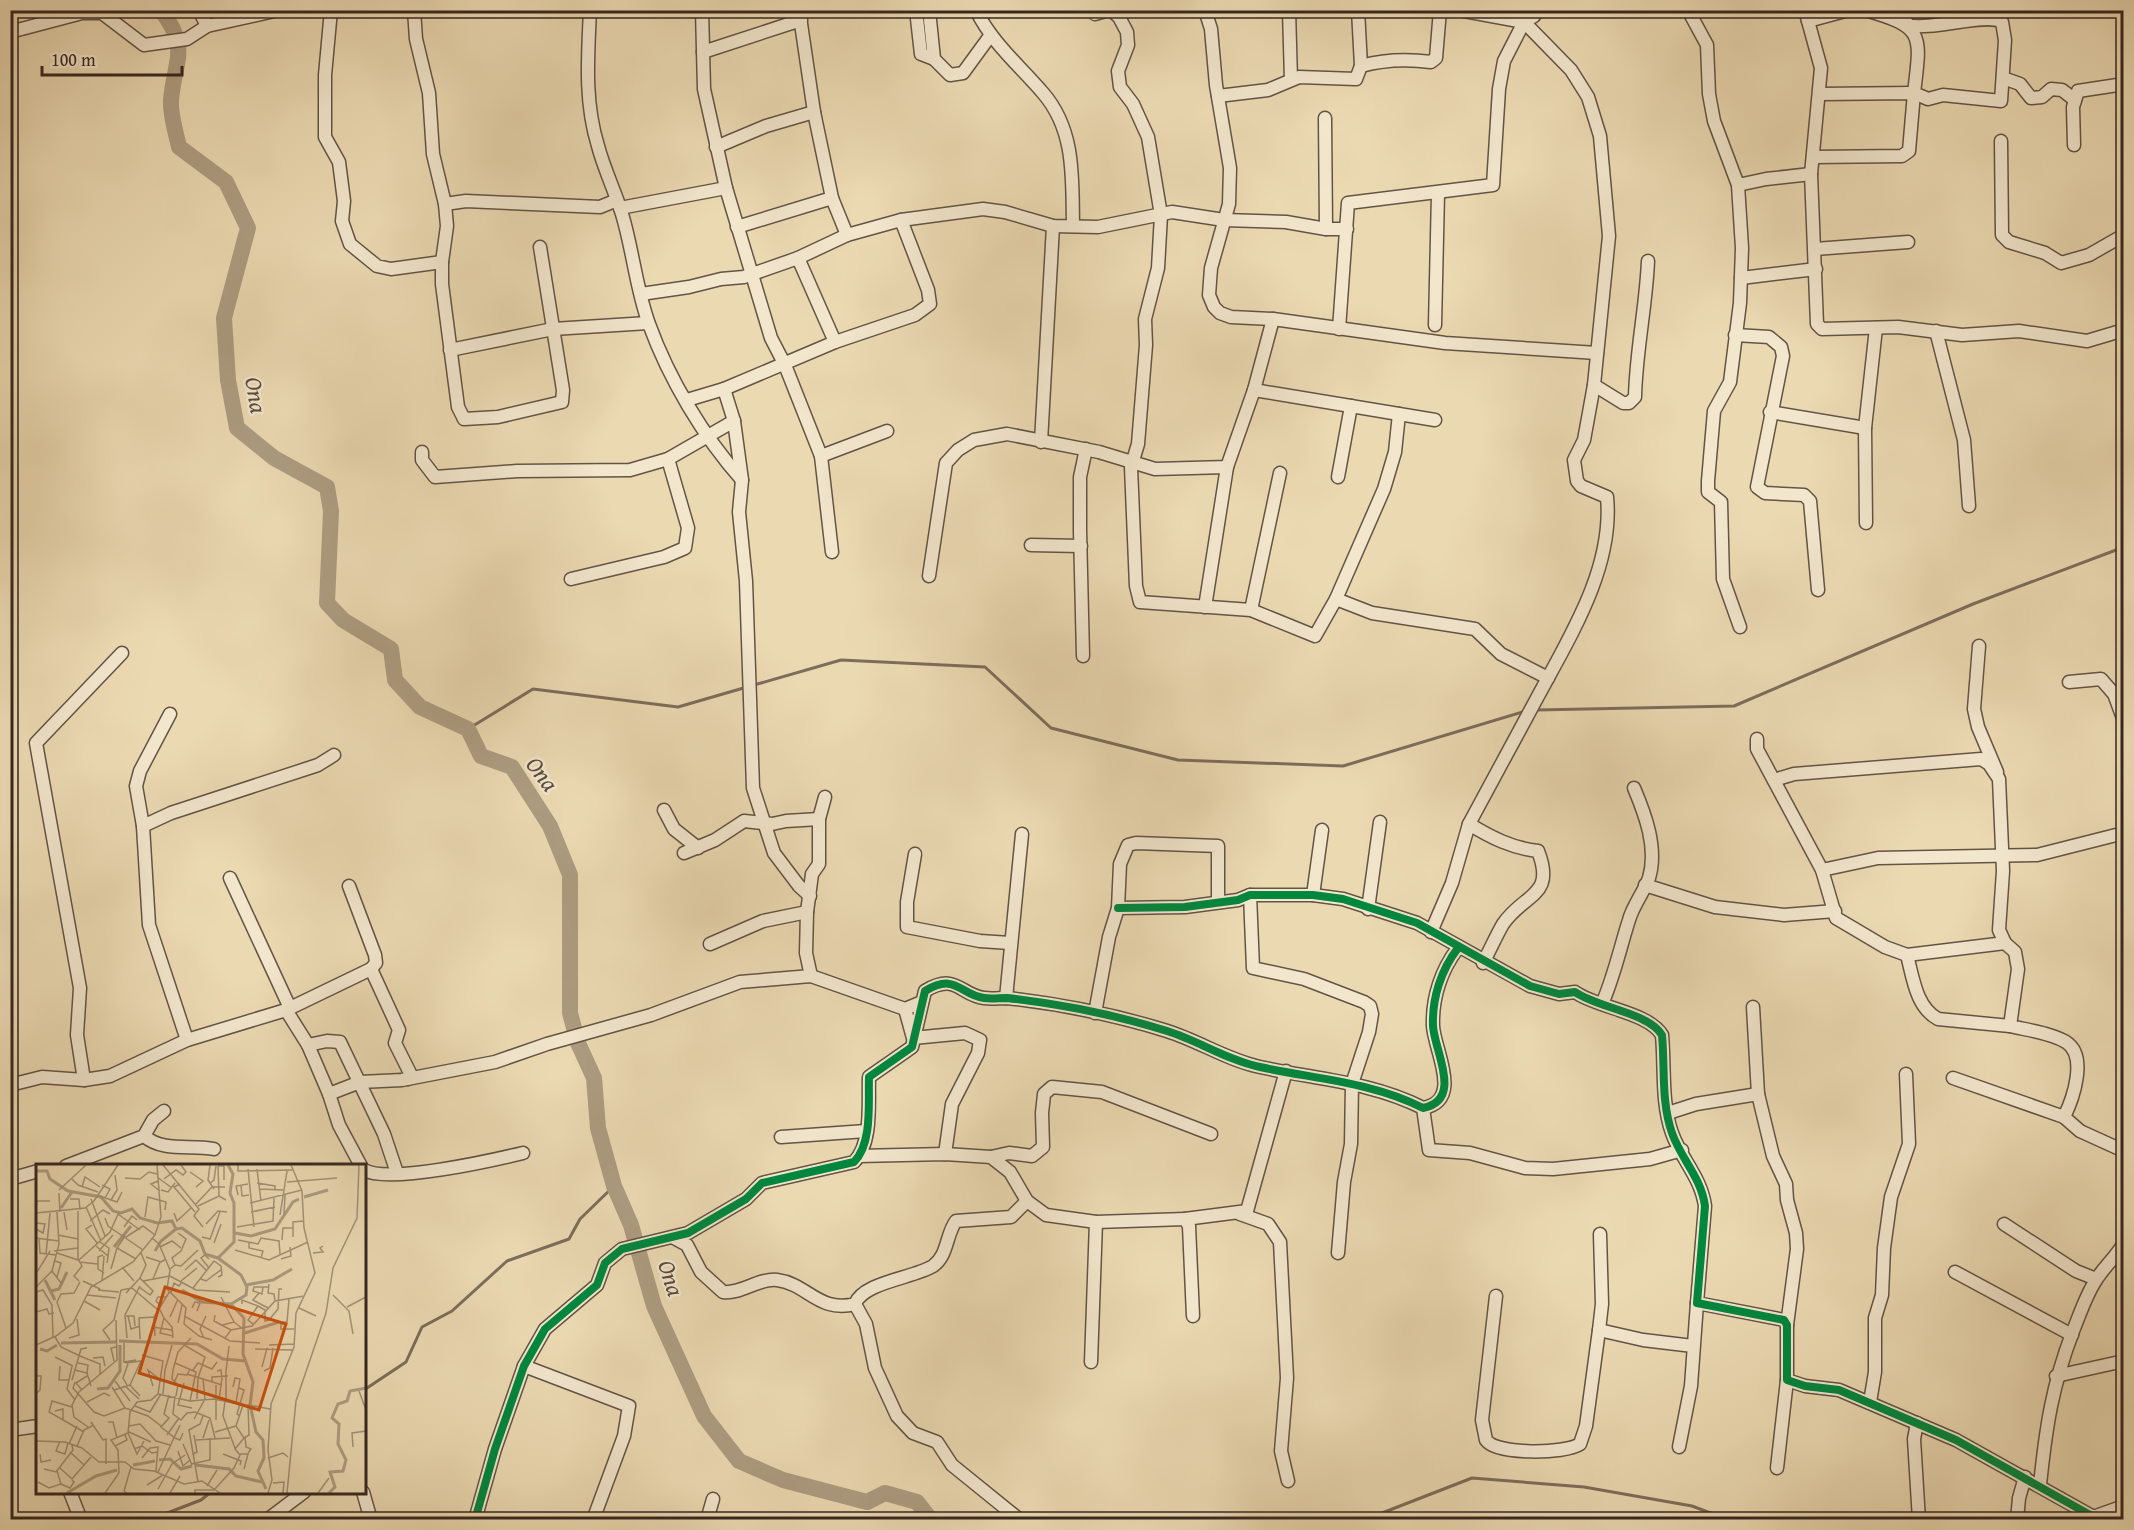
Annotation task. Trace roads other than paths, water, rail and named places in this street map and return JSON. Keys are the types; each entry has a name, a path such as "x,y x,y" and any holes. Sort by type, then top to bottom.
{"street":[{"path":"199,10 207,26"},
{"path":"10,32 82,13 102,13 144,45 187,39 207,26 279,10"},
{"path":"331,10 325,75 325,137 339,162 344,201 342,221 350,244 377,266 391,269 442,262"},
{"path":"414,10 416,39 429,93 433,154 445,204 447,226 442,262 458,407 464,418 498,417 562,402 563,390 540,247"},
{"path":"590,10 588,103 597,145 619,204 648,323 687,400 709,437 742,480"},
{"path":"702,10 704,89 716,147 737,227 771,338 785,365 821,456 832,552"},
{"path":"916,10 921,54 934,59 950,75 963,73 990,36"},
{"path":"929,10 934,59"},
{"path":"976,10 990,36 1045,95 1067,138 1072,157 1073,226"},
{"path":"1093,10 1095,14 1110,10 1119,17 1126,32 1128,45 1118,71 1120,87 1133,104 1148,137 1161,215 1158,268 1145,319 1146,345 1138,444 1132,462 1131,510 1136,540 1136,586 1140,602 1251,610 1315,636 1336,599 1384,489 1395,452 1399,414"},
{"path":"1206,10 1211,29 1218,96 1230,168 1229,204 1211,268 1211,302 1220,313 1339,330 1497,348 1597,353"},
{"path":"1289,10 1291,80"},
{"path":"1218,96 1268,90 1291,80 1309,77 1356,79 1361,66 1358,10"},
{"path":"1361,66 1415,60 1431,62 1436,58 1440,10"},
{"path":"1431,932 1452,882 1469,824 1548,678 1597,574 1607,532 1607,497 1581,486 1575,472 1574,460 1584,440 1594,385 1609,222 1603,187 1600,136 1588,97 1571,70 1524,22 1459,10"},
{"path":"1339,330 1348,203 1493,185 1498,89 1504,61 1524,22 1534,16 1538,10"},
{"path":"1688,10 1707,45 1709,94 1714,121 1738,185 1741,278 1730,382 1714,411 1708,492 1721,502 1723,579 1740,627"},
{"path":"1849,10 1807,16 1821,69 1811,174 1817,324 1822,329 1898,327 1962,335 2019,331 2087,341 2124,330"},
{"path":"1820,94 1914,93 1928,99 1943,95 2001,101 2005,40 2002,22 1997,18 1962,16 1933,27 1907,25 1900,20 1865,10"},
{"path":"1813,157 1902,156 1909,151 1919,48 1907,25 1903,10"},
{"path":"703,52 800,15 814,111 832,198 847,235"},
{"path":"2003,78 2020,84 2031,98 2042,97 2051,89 2062,90 2075,100"},
{"path":"2074,145 2075,100 2078,91 2124,84"},
{"path":"716,147 766,126 814,111"},
{"path":"1325,118 1326,229"},
{"path":"2001,141 2002,235 2010,242 2045,253 2061,263 2089,255 2124,235"},
{"path":"1738,185 1811,174"},
{"path":"445,204 476,201 600,207 726,188"},
{"path":"1435,325 1438,193"},
{"path":"737,227 832,198"},
{"path":"641,294 752,274 798,258 847,235 901,220 983,210 1005,212 1053,226 1098,227 1172,212 1224,220 1286,222 1326,229 1347,229"},
{"path":"687,400 724,389 835,342 915,315 930,304 928,290 901,220"},
{"path":"1041,442 1053,226"},
{"path":"1815,249 1908,242"},
{"path":"798,258 835,342"},
{"path":"1594,385 1623,403 1629,403 1635,397 1635,362 1646,301 1648,261"},
{"path":"1741,278 1816,269"},
{"path":"1205,607 1227,468 1254,390 1273,319"},
{"path":"450,350 553,329 648,323"},
{"path":"1866,523 1864,428 1876,328"},
{"path":"1935,332 1964,440 1969,506"},
{"path":"1735,335 1769,337 1781,347 1783,356 1770,412 1757,487 1765,493 1804,495 1810,501 1818,590"},
{"path":"724,389 734,422 742,480 740,512 747,593 753,788 774,854 799,886 810,896"},
{"path":"1254,390 1435,420"},
{"path":"1338,477 1351,406"},
{"path":"1770,412 1864,428"},
{"path":"422,452 422,460 435,477 517,471 630,470 668,459 734,422"},
{"path":"821,456 887,431"},
{"path":"929,576 946,464 966,445 990,436 1007,434 1086,449 1155,469 1227,468"},
{"path":"1083,656 1080,477 1086,449"},
{"path":"571,579 664,557 685,548 688,528 668,459"},
{"path":"1251,610 1280,473"},
{"path":"1031,545 1081,546"},
{"path":"1336,599 1372,613 1475,629 1501,654 1548,678"},
{"path":"1979,646 1974,709 1978,727 1999,779 2003,857 1999,930 2005,943 2015,952 2018,969 2010,1026"},
{"path":"84,1080 77,1035 80,988 36,744 122,653"},
{"path":"2068,682 2102,678 2119,690 2124,721"},
{"path":"170,714 138,778 137,794 143,826 149,925 187,1040"},
{"path":"1757,739 1758,749 1822,870 1836,918 1847,926 1907,955 2005,943"},
{"path":"143,826 171,813 318,765 334,755"},
{"path":"1774,780 1794,774 1981,759 1989,764 1999,779"},
{"path":"1602,1004 1610,987 1629,917 1645,885 1651,864 1649,832 1634,788"},
{"path":"811,976 806,953 807,912 812,874 819,864 819,819 825,797"},
{"path":"664,810 674,829 698,848"},
{"path":"684,853 698,848 744,822 772,824 819,819"},
{"path":"1368,909 1380,822"},
{"path":"1469,824 1493,839 1519,849 1538,851 1545,870 1539,891 1504,923 1483,963"},
{"path":"1313,895 1322,830"},
{"path":"1822,870 1878,858 1918,855 2003,857 2047,854 2124,833"},
{"path":"1006,998 1022,834"},
{"path":"1095,1012 1109,937 1118,908 1122,857 1128,845 1136,843 1218,846 1218,901"},
{"path":"915,854 907,902 907,927 980,941 1010,943"},
{"path":"230,878 288,1009 308,1045 329,1094 339,1125 360,1164"},
{"path":"1645,885 1715,907 1784,915 1835,911"},
{"path":"10,1085 42,1077 84,1080 110,1076 187,1040 288,1009 371,969 376,963 375,955 350,886"},
{"path":"1250,895 1253,968 1304,979 1370,1006 1372,1014 1369,1032 1352,1084 1351,1144 1344,1182 1338,1253"},
{"path":"1118,908 1185,907 1238,900 1250,895 1313,895 1343,899 1417,923 1483,963 1530,986 1559,994 1575,992 1587,1001 1602,1004 1657,1026 1662,1035 1672,1135 1703,1190 1705,1206 1691,1386 1679,1447"},
{"path":"710,944 763,921 807,912"},
{"path":"475,1520 495,1449 524,1366 545,1329 597,1285 605,1263 622,1250 688,1233 746,1199 762,1183 854,1162 859,1156 866,1131 869,1077 912,1047 925,990 947,983 962,987 981,998 1006,998 1095,1012 1170,1031 1222,1056 1260,1067 1382,1091 1423,1108 1429,1107 1441,1095 1445,1082 1433,1027 1437,990 1444,969 1458,948"},
{"path":"1907,955 1920,1001 1928,1013 1938,1018 2010,1026 2066,1042 2075,1052 2078,1068 2064,1117"},
{"path":"371,969 399,1030 395,1043 410,1069 411,1075 408,1079"},
{"path":"329,1094 360,1082 408,1079 495,1062 547,1044 643,1017 740,982 811,976 905,1009 922,1002"},
{"path":"1753,1006 1758,1094 1773,1156 1786,1184 1797,1249 1787,1325 1787,1380 1781,1409 1777,1468"},
{"path":"905,1009 913,1038"},
{"path":"913,1038 972,1034 980,1040 978,1053 952,1104 945,1154"},
{"path":"308,1045 327,1041 340,1042 384,1134 397,1173"},
{"path":"990,1157 1010,1172 1027,1201 1046,1215 1055,1218 1096,1222 1185,1219 1240,1214 1247,1211 1250,1205 1286,1071"},
{"path":"1870,1402 1875,1363 1875,1318 1882,1295 1884,1248 1891,1197 1909,1144 1906,1074"},
{"path":"1953,1078 2064,1117 2080,1131 2124,1151"},
{"path":"859,1156 945,1154 990,1157 1009,1153 1032,1156 1043,1147 1044,1094 1052,1088 1102,1092 1210,1134"},
{"path":"1668,1113 1696,1104 1758,1094"},
{"path":"1423,1108 1429,1150 1470,1153 1526,1168 1552,1169 1650,1159 1682,1150"},
{"path":"71,1164 144,1136 153,1120 164,1111"},
{"path":"781,1137 866,1131"},
{"path":"144,1136 151,1142 180,1149 195,1147 214,1149"},
{"path":"366,1171 397,1173 470,1165 524,1153"},
{"path":"10,1179 36,1172"},
{"path":"1020,1520 952,1465 937,1442 913,1433 897,1416 876,1368 866,1324 855,1304 857,1298 876,1287 935,1265 943,1254 956,1221 1011,1217 1027,1201"},
{"path":"1240,1214 1268,1224 1280,1242 1287,1378 1281,1450 1288,1481"},
{"path":"1185,1219 1189,1226 1193,1316"},
{"path":"1091,1362 1096,1222"},
{"path":"2004,1224 2076,1271 2096,1279"},
{"path":"1496,1296 1482,1420 1486,1440 1497,1449 1564,1451 1580,1444 1587,1426 1602,1304 1600,1234"},
{"path":"674,1238 687,1245 701,1272 723,1292 776,1280 835,1307 855,1304"},
{"path":"2040,1485 2047,1417 2056,1376 2096,1279 2115,1258 2124,1243"},
{"path":"1955,1272 2072,1335"},
{"path":"1697,1303 1777,1317 1784,1320 1787,1325"},
{"path":"1599,1330 1642,1340 1693,1346"},
{"path":"2056,1376 2124,1361"},
{"path":"524,1366 629,1406 624,1436 593,1520"},
{"path":"1787,1380 1805,1386 1839,1390 1956,1440 2097,1518 2124,1506"},
{"path":"1917,1423 1914,1439 1919,1520"},
{"path":"10,1430 36,1426"},
{"path":"2017,1520 2019,1498 2025,1477"},
{"path":"71,1494 81,1520"},
{"path":"267,1520 301,1494"},
{"path":"364,1494 371,1520"},
{"path":"707,1520 713,1498"}],"waterway":[{"name":"Ona","path":"161,10 170,23 178,44 171,106 179,147 226,182 248,228 224,318 228,380 237,428 274,458 327,487 331,511 327,603 343,620 391,649 395,680 420,707 468,729 481,756 512,767 550,826 570,875 570,1013 578,1043 594,1078 598,1128 614,1186 631,1225 654,1306 704,1416 739,1461 783,1480 867,1502 885,1493 917,1502 931,1520"},
{"path":"1536,710 1734,706 1973,604 2124,547"},
{"path":"754,685 841,660 985,667 1051,728 1178,760 1343,766 1526,711"},
{"path":"468,729 533,689 678,707 747,687"},
{"path":"366,1389 406,1362 422,1327 452,1311 507,1261 569,1239 580,1219 614,1186"},
{"path":"1364,1520 1472,1478 1584,1487 1692,1506 1729,1520"},
{"path":"149,1520 201,1500 208,1494"}]}
